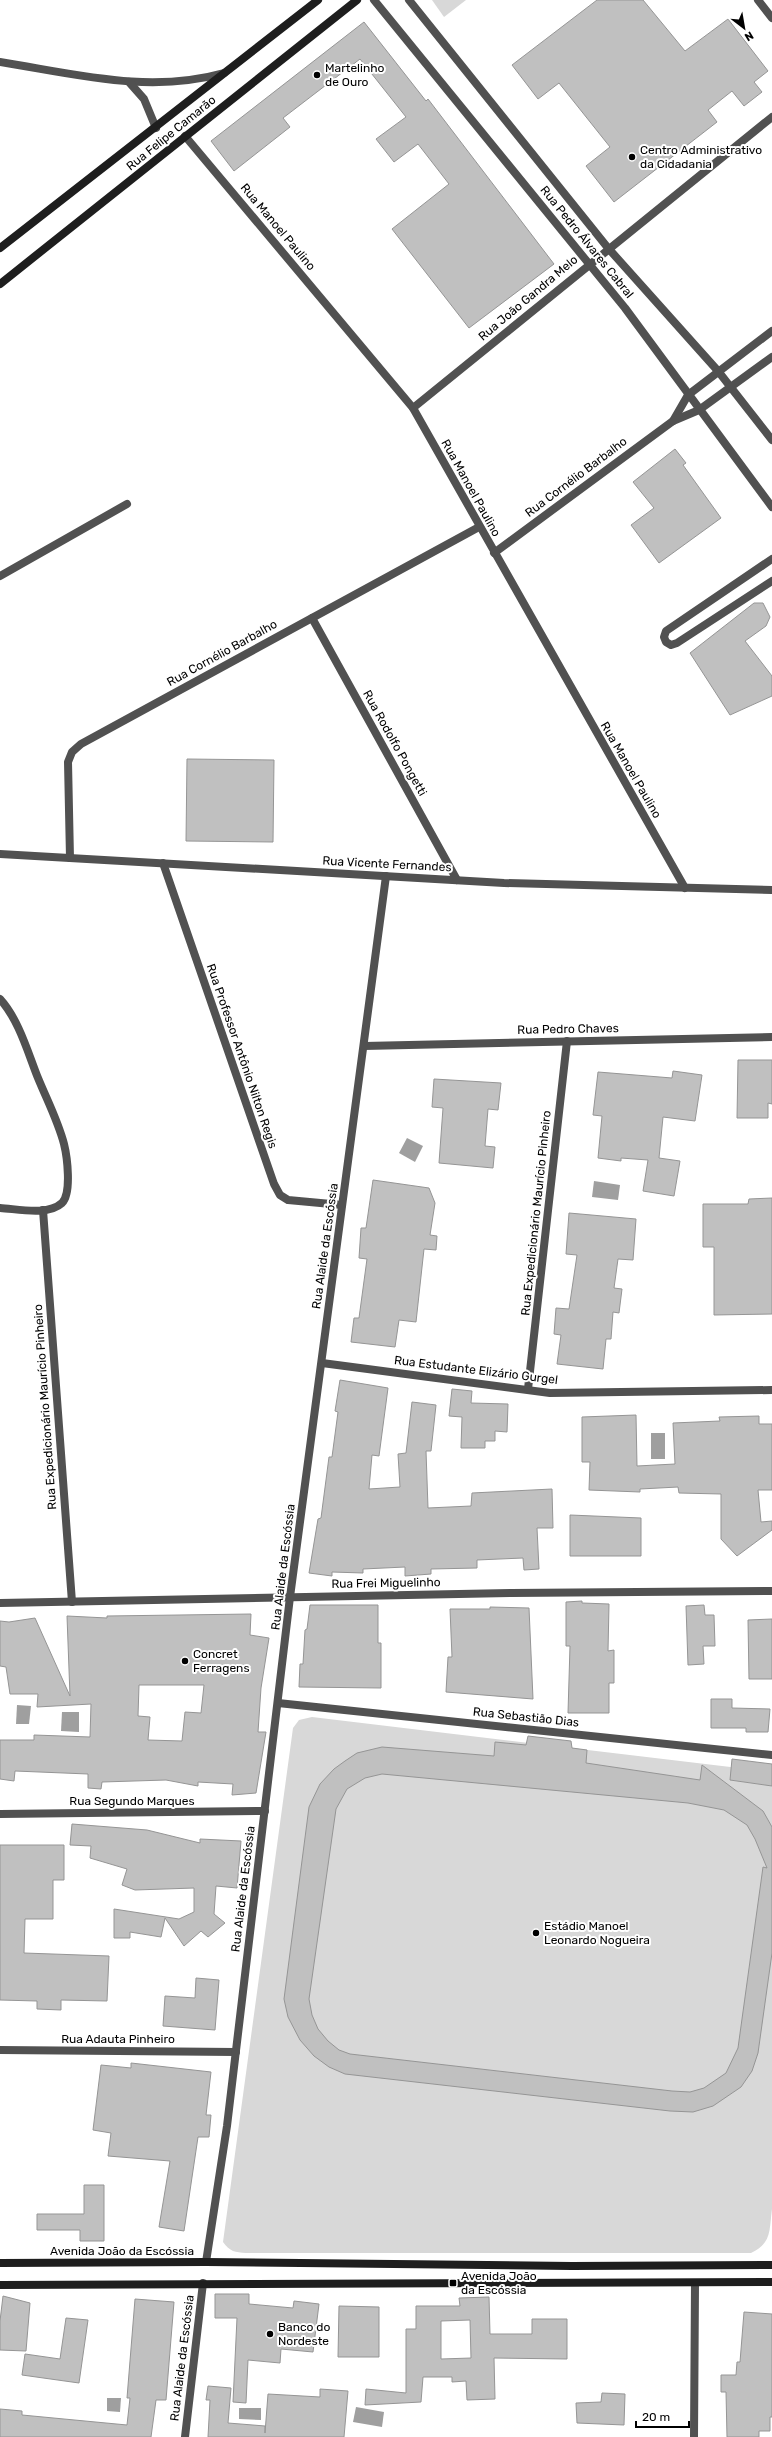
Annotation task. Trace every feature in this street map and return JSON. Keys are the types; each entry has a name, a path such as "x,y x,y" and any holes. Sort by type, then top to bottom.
{"main road":[{"name":"Rua Felipe Camarão","path":"0,248 156,128 318,0"},
{"name":"Rua Felipe Camarão","path":"0,284 357,0"},
{"name":"Avenida João da Escóssia","path":"0,2263 206,2262 572,2266 772,2265"},
{"path":"0,2285 203,2283 695,2284 772,2282"}],"street":[{"name":"Rua Pedro Álvares Cabral","path":"374,0 625,308 772,507"},
{"name":"Rua Pedro Álvares Cabral","path":"409,0 608,248 731,386 772,440"},
{"path":"758,0 772,18"},
{"path":"0,62 129,82 182,83 226,73"},
{"path":"129,82 144,100 156,128"},
{"name":"Rua João Gandra Melo","path":"413,408 588,264 772,117"},
{"name":"Rua Manoel Paulino","path":"186,136 413,408 479,527 685,888"},
{"name":"Rua Cornélio Barbalho","path":"673,421 688,395 772,331"},
{"name":"Rua Cornélio Barbalho","path":"494,553 673,421 699,410 772,357"},
{"path":"0,576 127,504"},
{"name":"Rua Cornélio Barbalho","path":"70,858 68,762 72,752 81,744 479,527"},
{"path":"772,559 666,632 664,637 666,642 671,645 677,643 772,582"},
{"name":"Rua Rodolfo Pongetti","path":"312,618 457,880"},
{"name":"Rua Vicente Fernandes","path":"0,854 457,880 772,890"},
{"name":"Rua Professor Antônio Nilton Regis","path":"163,863 274,1184 280,1194 288,1200 342,1205"},
{"name":"Rua Alaide da Escóssia","path":"206,2262 236,2052 290,1597 386,876"},
{"path":"0,999 14,1020 62,1138 68,1186 67,1196 58,1206 43,1210 0,1208"},
{"name":"Rua Pedro Chaves","path":"364,1046 772,1037"},
{"name":"Rua Expedicionário Maurício Pinheiro","path":"528,1389 567,1041"},
{"name":"Rua Expedicionário Maurício Pinheiro","path":"43,1210 72,1602"},
{"name":"Rua Estudante Elizário Gurgel","path":"322,1363 550,1393 772,1390"},
{"name":"Rua Frei Miguelinho","path":"0,1603 290,1597 772,1591"},
{"name":"Rua Sebastião Dias","path":"278,1703 772,1755"},
{"name":"Rua Segundo Marques","path":"0,1814 265,1811"},
{"name":"Rua Adauta Pinheiro","path":"0,2050 236,2052"},
{"name":"Rua Alaide da Escóssia","path":"185,2437 203,2283"},
{"path":"694,2437 695,2284"}],"shaded area":[{"path":"432,0 466,0 444,17"},
{"path":"407,1138 423,1146 415,1162 399,1153"},
{"path":"594,1181 620,1185 618,1200 592,1197"},
{"path":"651,1433 665,1433 665,1459 651,1459"},
{"path":"17,1705 31,1706 29,1724 16,1724"},
{"path":"62,1712 79,1712 79,1732 61,1731"},
{"path":"312,1717 772,1772 772,2209 770,2230 763,2245 751,2253 246,2253 233,2251 228,2248 223,2242 293,1728 299,1720"},
{"path":"107,2398 121,2398 120,2412 107,2411"},
{"path":"356,2407 384,2412 382,2427 353,2422"},
{"path":"239,2408 261,2408 261,2420 239,2419"}],"building":[{"name":"Centro Administrativo da Cidadania","path":"597,0 643,0 685,51 728,19 768,71 754,82 762,92 744,106 732,91 708,110 717,122 614,202 586,166 610,147 559,83 538,99 512,65"},
{"path":"364,22 426,101 428,99 554,264 469,328 392,229 449,184 418,144 394,162 376,139 406,117 360,59 283,118 290,127 234,171 211,141"},
{"path":"675,449 686,463 683,465 721,518 659,563 631,525 654,508 633,482"},
{"path":"754,603 763,603 770,617 766,626 745,641 772,676 772,696 730,715 690,653"},
{"path":"187,759 274,760 273,842 186,841"},
{"path":"738,1060 772,1060 772,1104 768,1103 768,1118 737,1118"},
{"path":"673,1071 702,1075 695,1121 663,1117 659,1158 680,1161 674,1196 643,1191 648,1160 621,1158 621,1161 598,1158 602,1116 593,1115 598,1072 672,1078"},
{"path":"434,1079 501,1083 498,1110 488,1109 485,1146 495,1147 493,1168 439,1163 443,1108 432,1107"},
{"path":"373,1180 429,1188 435,1203 430,1235 437,1236 436,1250 424,1249 416,1322 399,1320 395,1347 351,1342 354,1318 359,1318 367,1259 359,1258 361,1228 366,1228"},
{"path":"772,1198 772,1314 714,1315 714,1247 703,1247 703,1204 748,1204 749,1199"},
{"path":"569,1213 636,1219 633,1260 618,1259 614,1288 622,1289 619,1313 613,1312 611,1339 606,1339 603,1369 557,1364 561,1335 554,1334 556,1308 569,1309 577,1255 566,1254"},
{"path":"340,1380 388,1388 379,1456 372,1455 369,1489 400,1487 398,1454 406,1453 412,1402 436,1405 431,1451 426,1451 428,1508 471,1506 472,1493 552,1489 553,1528 537,1528 539,1569 524,1570 523,1558 477,1560 477,1568 431,1569 431,1574 405,1576 405,1567 363,1569 363,1573 332,1572 332,1576 309,1573 318,1519 321,1518 329,1457 332,1457 338,1412 335,1411"},
{"path":"452,1389 472,1391 471,1403 508,1404 507,1432 495,1431 495,1441 485,1441 485,1448 461,1448 462,1417 449,1416"},
{"path":"636,1415 637,1466 675,1464 673,1423 720,1421 719,1417 759,1416 759,1424 772,1424 772,1490 758,1490 761,1522 772,1521 772,1530 737,1556 721,1539 721,1494 679,1493 678,1487 640,1489 640,1492 589,1490 590,1462 582,1462 582,1417"},
{"path":"570,1515 641,1518 641,1556 570,1556"},
{"path":"582,1601 582,1603 609,1604 608,1651 614,1650 614,1683 609,1683 609,1713 568,1713 570,1646 566,1646 566,1602"},
{"path":"310,1605 378,1605 378,1643 381,1643 381,1688 299,1687 300,1664 303,1664 305,1630 307,1629"},
{"path":"704,1605 705,1615 714,1615 715,1646 703,1646 704,1664 688,1665 686,1606"},
{"path":"490,1607 529,1608 533,1699 446,1692 448,1657 452,1657 450,1609 490,1609"},
{"path":"251,1614 250,1635 269,1638 261,1688 258,1732 266,1732 256,1793 232,1795 233,1784 198,1782 198,1786 166,1780 102,1782 101,1789 88,1788 88,1774 15,1771 14,1781 0,1779 0,1740 34,1740 34,1735 90,1737 91,1704 37,1707 38,1694 10,1694 6,1667 0,1666 0,1621 9,1622 35,1618 70,1696 67,1616 107,1618 107,1616","holes":["139,1685 204,1685 201,1713 185,1712 182,1741 148,1740 150,1717 138,1716"]},
{"path":"772,1619 772,1679 749,1679 748,1620"},
{"path":"711,1699 732,1699 732,1708 770,1709 768,1732 746,1732 746,1728 711,1728"},
{"path":"528,1736 571,1741 572,1748 587,1750 586,1763 700,1780 702,1765 763,1811 772,1827 772,1953 758,2053 752,2071 741,2087 713,2106 693,2112 670,2111 345,2074 329,2067 314,2056 300,2040 288,2017 284,1999 309,1807 320,1784 334,1769 357,1753 382,1747 494,1756 495,1742 526,1745","holes":["382,1774 688,1803 724,1810 747,1825 755,1839 767,1868 763,1867 738,2048 726,2073 704,2088 690,2092 672,2091 350,2054 339,2050 328,2041 318,2029 312,2015 309,1999 336,1809 347,1789 365,1778"]},
{"path":"732,1759 772,1764 772,1786 730,1780"},
{"path":"72,1824 147,1830 200,1843 200,1839 241,1841 237,1888 216,1886 214,1914 225,1923 208,1937 201,1931 184,1946 165,1918 161,1937 130,1932 130,1938 114,1938 114,1909 179,1919 194,1912 194,1888 135,1890 122,1885 127,1869 90,1858 91,1846 70,1845"},
{"path":"0,1845 64,1845 64,1880 53,1880 53,1919 25,1919 24,1953 109,1956 107,2001 61,2000 61,2010 37,2009 37,2001 0,2000"},
{"path":"196,1978 219,1980 215,2030 163,2026 165,1996 195,1998"},
{"path":"131,2063 211,2072 206,2115 211,2115 209,2137 198,2137 184,2231 159,2227 170,2161 108,2156 111,2133 93,2130 101,2065 131,2068"},
{"path":"84,2185 104,2185 104,2241 80,2241 80,2230 37,2230 37,2214 84,2214"},
{"path":"215,2294 249,2294 249,2304 293,2308 294,2301 319,2304 313,2352 281,2349 280,2363 248,2360 246,2403 233,2402 237,2318 215,2318"},
{"path":"3,2296 30,2303 26,2351 0,2350 0,2321"},
{"path":"489,2297 490,2334 532,2334 532,2319 567,2319 567,2359 494,2358 495,2399 467,2400 466,2381 452,2382 452,2377 423,2377 421,2402 365,2405 366,2389 406,2393 406,2329 416,2329 416,2306 460,2306 459,2298","holes":["470,2320 471,2358 441,2359 441,2321"]},
{"path":"135,2299 174,2302 166,2400 156,2400 151,2437 0,2437 0,2409 22,2411 22,2415 127,2425 130,2398 127,2398"},
{"path":"339,2306 379,2307 379,2357 338,2357"},
{"path":"744,2312 772,2314 772,2417 770,2417 770,2431 759,2431 759,2437 727,2437 726,2392 721,2392 721,2375 736,2375 737,2362 740,2362"},
{"path":"66,2318 88,2320 79,2383 22,2375 25,2354 60,2359"},
{"path":"208,2386 231,2388 228,2423 265,2426 265,2433 268,2394 320,2397 320,2389 348,2391 344,2437 208,2437 210,2400 206,2400"},
{"path":"602,2393 625,2394 624,2425 577,2423 576,2403 601,2402"}],"place":[{"name":"Martelinho de Ouro","path":"317,75"},
{"name":"Centro Administrativo da Cidadania","path":"632,157"},
{"name":"Concret Ferragens","path":"185,1661"},
{"name":"Estádio Manoel Leonardo Nogueira","path":"536,1933"},
{"name":"Avenida João da Escóssia","path":"453,2283"},
{"name":"Banco do Nordeste","path":"270,2334"}]}
